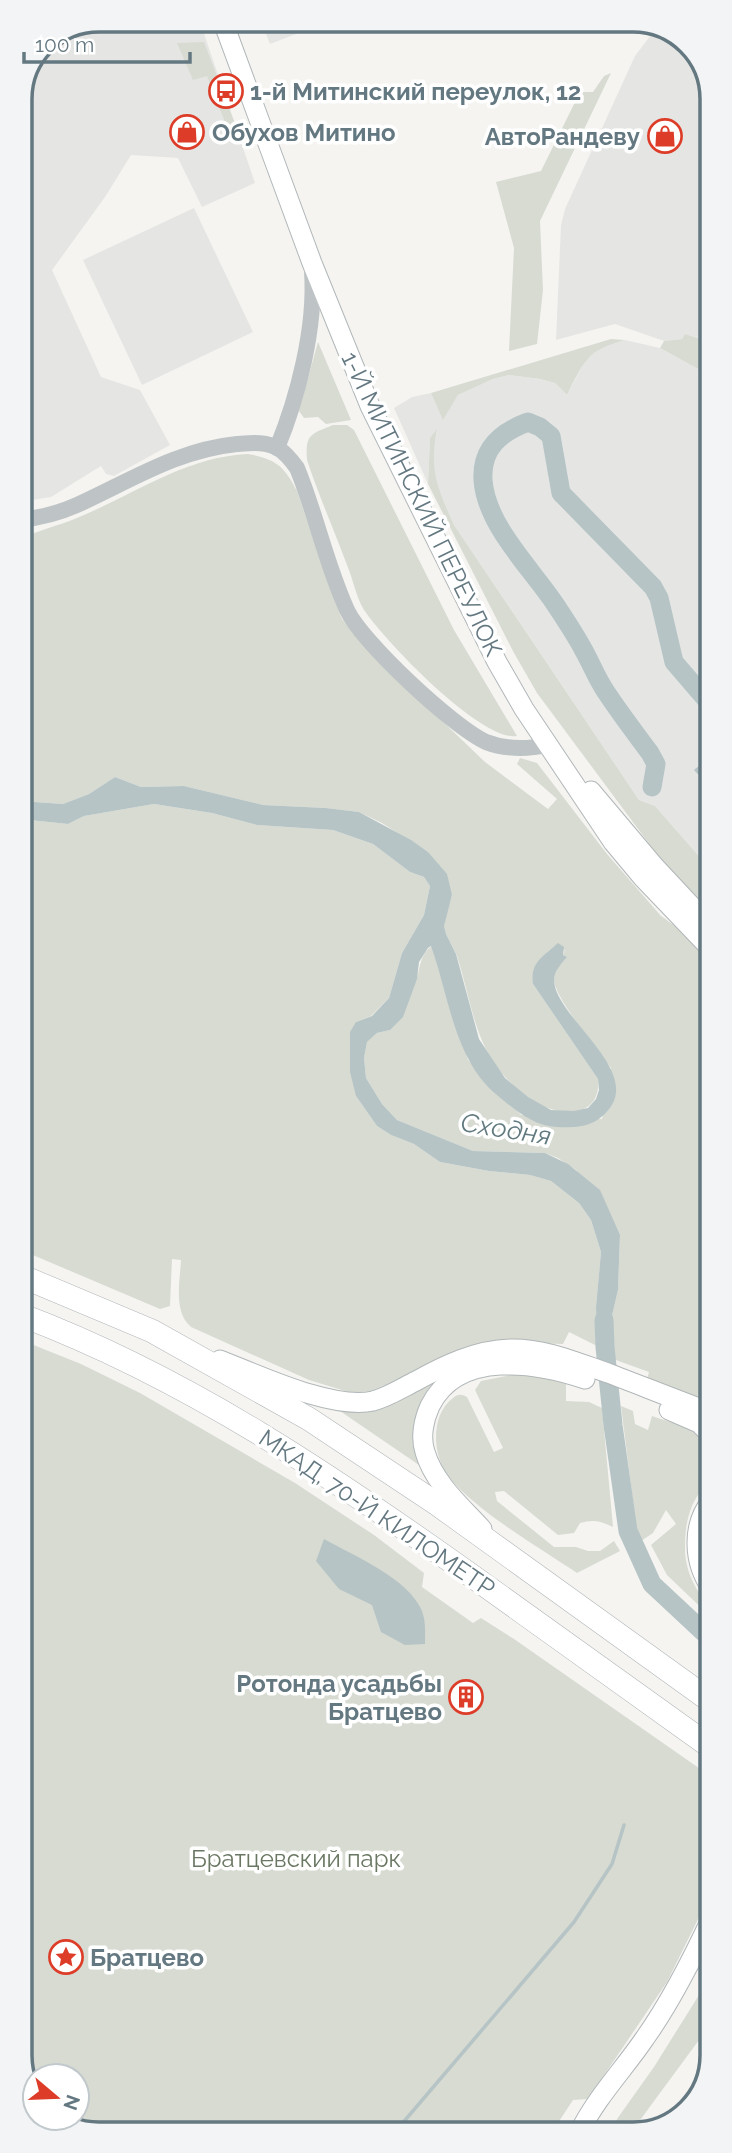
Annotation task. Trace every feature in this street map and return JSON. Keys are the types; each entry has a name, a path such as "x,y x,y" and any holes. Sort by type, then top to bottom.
{"highway":[{"name":"МКАД, 70-Й КИЛОМЕТР","path":"32,1280 174,1342 369,1456 700,1693"},
{"name":"МКАД, 70-Й КИЛОМЕТР","path":"32,1320 137,1364 292,1452 416,1536 700,1739"}],"main road":[{"name":"1-Й МИТИНСКИЙ ПЕРЕУЛОК","path":"227,32 312,263 383,435 497,662 549,745"},
{"path":"549,745 700,915"},
{"path":"549,745 621,851 700,938"},
{"path":"174,1342 303,1392 354,1402 373,1401 448,1364 478,1353 511,1349 542,1351 583,1371 700,1409"},
{"path":"504,1553 443,1486 431,1468 424,1450 423,1430 427,1413 434,1398 445,1385 462,1375 486,1367 515,1363 583,1371"},
{"path":"635,1390 700,1424"},
{"path":"700,1526 697,1547 700,1560"},
{"path":"587,2122 667,2003 700,1941"},
{"path":"598,2122 667,2027 700,1970"}],"street":[{"path":"277,447 288,421 313,312 312,263"},
{"path":"32,518 76,505 156,466 202,449 250,443 277,447 297,468 348,610 375,648 454,720 486,742 513,748 549,745"}],"shaded area":[{"path":"203,32 255,183 202,207 178,158 131,155 105,197 52,270 101,377 140,390 170,445 114,476 106,474 101,466 51,497 32,500 33,85 43,61 51,51 61,43 85,33"},
{"path":"265,32 301,32 270,44"},
{"path":"652,34 663,38 681,51 694,69 698,81 700,339 685,334 682,339 664,341 615,324 556,340 561,225 565,209 635,56"},
{"path":"194,208 253,332 142,385 83,260"},
{"path":"625,340 660,348 700,370 700,857 655,806 639,800 454,525 436,484 432,455 437,430 430,438 428,484 394,408 412,397 431,393 443,419 458,395 493,379 509,375 555,383 567,395 587,357 604,345"},
{"path":"700,765 700,777 694,770"},
{"path":"115,777 141,787 184,786 263,805 359,812 411,840 428,852 447,874 452,895 444,926 456,954 479,1039 505,1078 528,1097 551,1110 574,1111 588,1108 596,1099 598,1079 533,984 534,970 539,960 558,943 564,947 563,955 567,957 554,977 558,995 606,1060 614,1077 616,1093 609,1109 598,1120 572,1127 540,1124 518,1111 483,1081 462,1045 431,946 419,962 417,979 403,1017 390,1030 377,1033 367,1042 364,1058 366,1078 382,1104 397,1120 473,1151 545,1153 568,1164 600,1190 620,1235 618,1290 611,1320 612,1348 597,1346 596,1307 601,1252 591,1220 579,1203 551,1181 530,1175 440,1162 414,1144 377,1126 356,1096 350,1072 350,1032 356,1022 372,1016 389,998 402,953 424,915 430,886 424,877 410,872 373,844 333,830 257,825 212,813 154,804 84,816 68,824 32,820 32,802 63,804 89,794"},
{"path":"324,1539 379,1569 405,1588 422,1611 425,1644 405,1645 381,1632 372,1605 339,1589 316,1561"}],"green space":[{"path":"204,42 242,142 236,143 232,140 207,76 193,80 177,43"},
{"path":"611,73 540,221 543,290 537,344 509,351 514,248 496,182 541,171 580,92 593,92 604,76"},
{"path":"685,334 700,339 700,370 660,348 664,341 682,339"},
{"path":"611,339 625,340 594,353 583,366 567,395 555,383 509,375 493,379 458,395 443,420 431,393"},
{"path":"318,342 351,420 326,424 318,417 304,418 299,411"},
{"path":"333,425 347,425 354,430 454,630 517,736 501,734 458,707 412,665 364,610 307,460 307,445 311,436"},
{"path":"437,429 434,468 454,525 639,800 655,806 700,857 700,901 670,871 537,693 428,484 430,438"},
{"path":"248,454 266,458 283,470 297,491 342,619 363,645 485,762 548,809 557,799 517,764 520,758 537,763 607,854 661,916 700,948 700,1401 647,1379 649,1372 613,1359 611,1320 618,1290 620,1235 576,1170 545,1153 473,1151 397,1120 382,1104 366,1078 364,1058 367,1042 377,1033 390,1030 413,987 423,958 432,946 468,1060 521,1115 602,1119 611,1068 570,1013 557,990 554,978 566,957 563,955 565,949 533,984 598,1079 598,1089 591,1104 578,1111 569,1112 551,1109 533,1101 496,1066 480,1036 457,956 445,930 445,919 452,895 428,852 382,823 359,812 263,805 184,786 141,787 115,777 89,794 63,804 32,802 32,534 85,515 175,472 223,457"},
{"path":"154,804 212,813 257,825 333,830 373,844 410,872 424,877 430,886 424,915 402,953 389,998 371,1016 356,1022 356,1096 377,1126 414,1144 440,1162 530,1175 551,1181 579,1203 591,1220 601,1252 596,1307 597,1346 569,1332 563,1344 490,1342 465,1347 370,1391 352,1393 309,1380 191,1327 185,1321 180,1305 181,1260 172,1259 170,1306 160,1309 32,1255 32,820 68,824 84,816"},
{"name":"Братцевский парк","path":"32,1344 81,1364 140,1393 295,1483 374,1535 424,1573 422,1587 473,1623 481,1618 514,1639 700,1769 700,1915 667,1982 588,2099 573,2100 559,2122 91,2121 91,2062 32,2062"},
{"path":"516,1374 566,1384 566,1401 589,1402 602,1408 613,1527 589,1521 580,1523 574,1533 558,1535 504,1491 495,1492 497,1501 554,1547 600,1551 614,1541 620,1551 577,1573 475,1503 449,1477 439,1458 436,1436 440,1415 453,1398 460,1395 467,1397 494,1452 503,1448 475,1390 481,1381"},
{"path":"434,1382 421,1401 415,1421 414,1442 419,1465 340,1411 369,1410"},
{"path":"621,1406 633,1411 635,1424 648,1430 652,1416 691,1430 700,1437 700,1492 690,1511 685,1549 691,1577 700,1594 700,1607 667,1575 651,1545 676,1524 666,1510 653,1533 641,1541 636,1525"},
{"path":"700,1993 700,2039 639,2121 616,2122"}],"waterway":[{"path":"652,787 656,764 650,753 606,692 570,627 511,545 492,513 486,497 483,469 489,450 501,436 528,422 551,436 561,493 653,587 659,598 674,662 700,692"},
{"name":"Сходня","path":"604,1320 613,1425 628,1531 652,1584 700,1629"},
{"path":"404,2122 574,1922 612,1864 624,1825"}],"place":[{"name":"1-й Митинский переулок, 12","path":"226,91"},
{"name":"Обухов Митино","path":"187,132"},
{"name":"АвтоРандеву","path":"665,136"},
{"name":"Ротонда усадьбы Братцево","path":"466,1697"},
{"name":"Братцево","path":"66,1957"}]}
